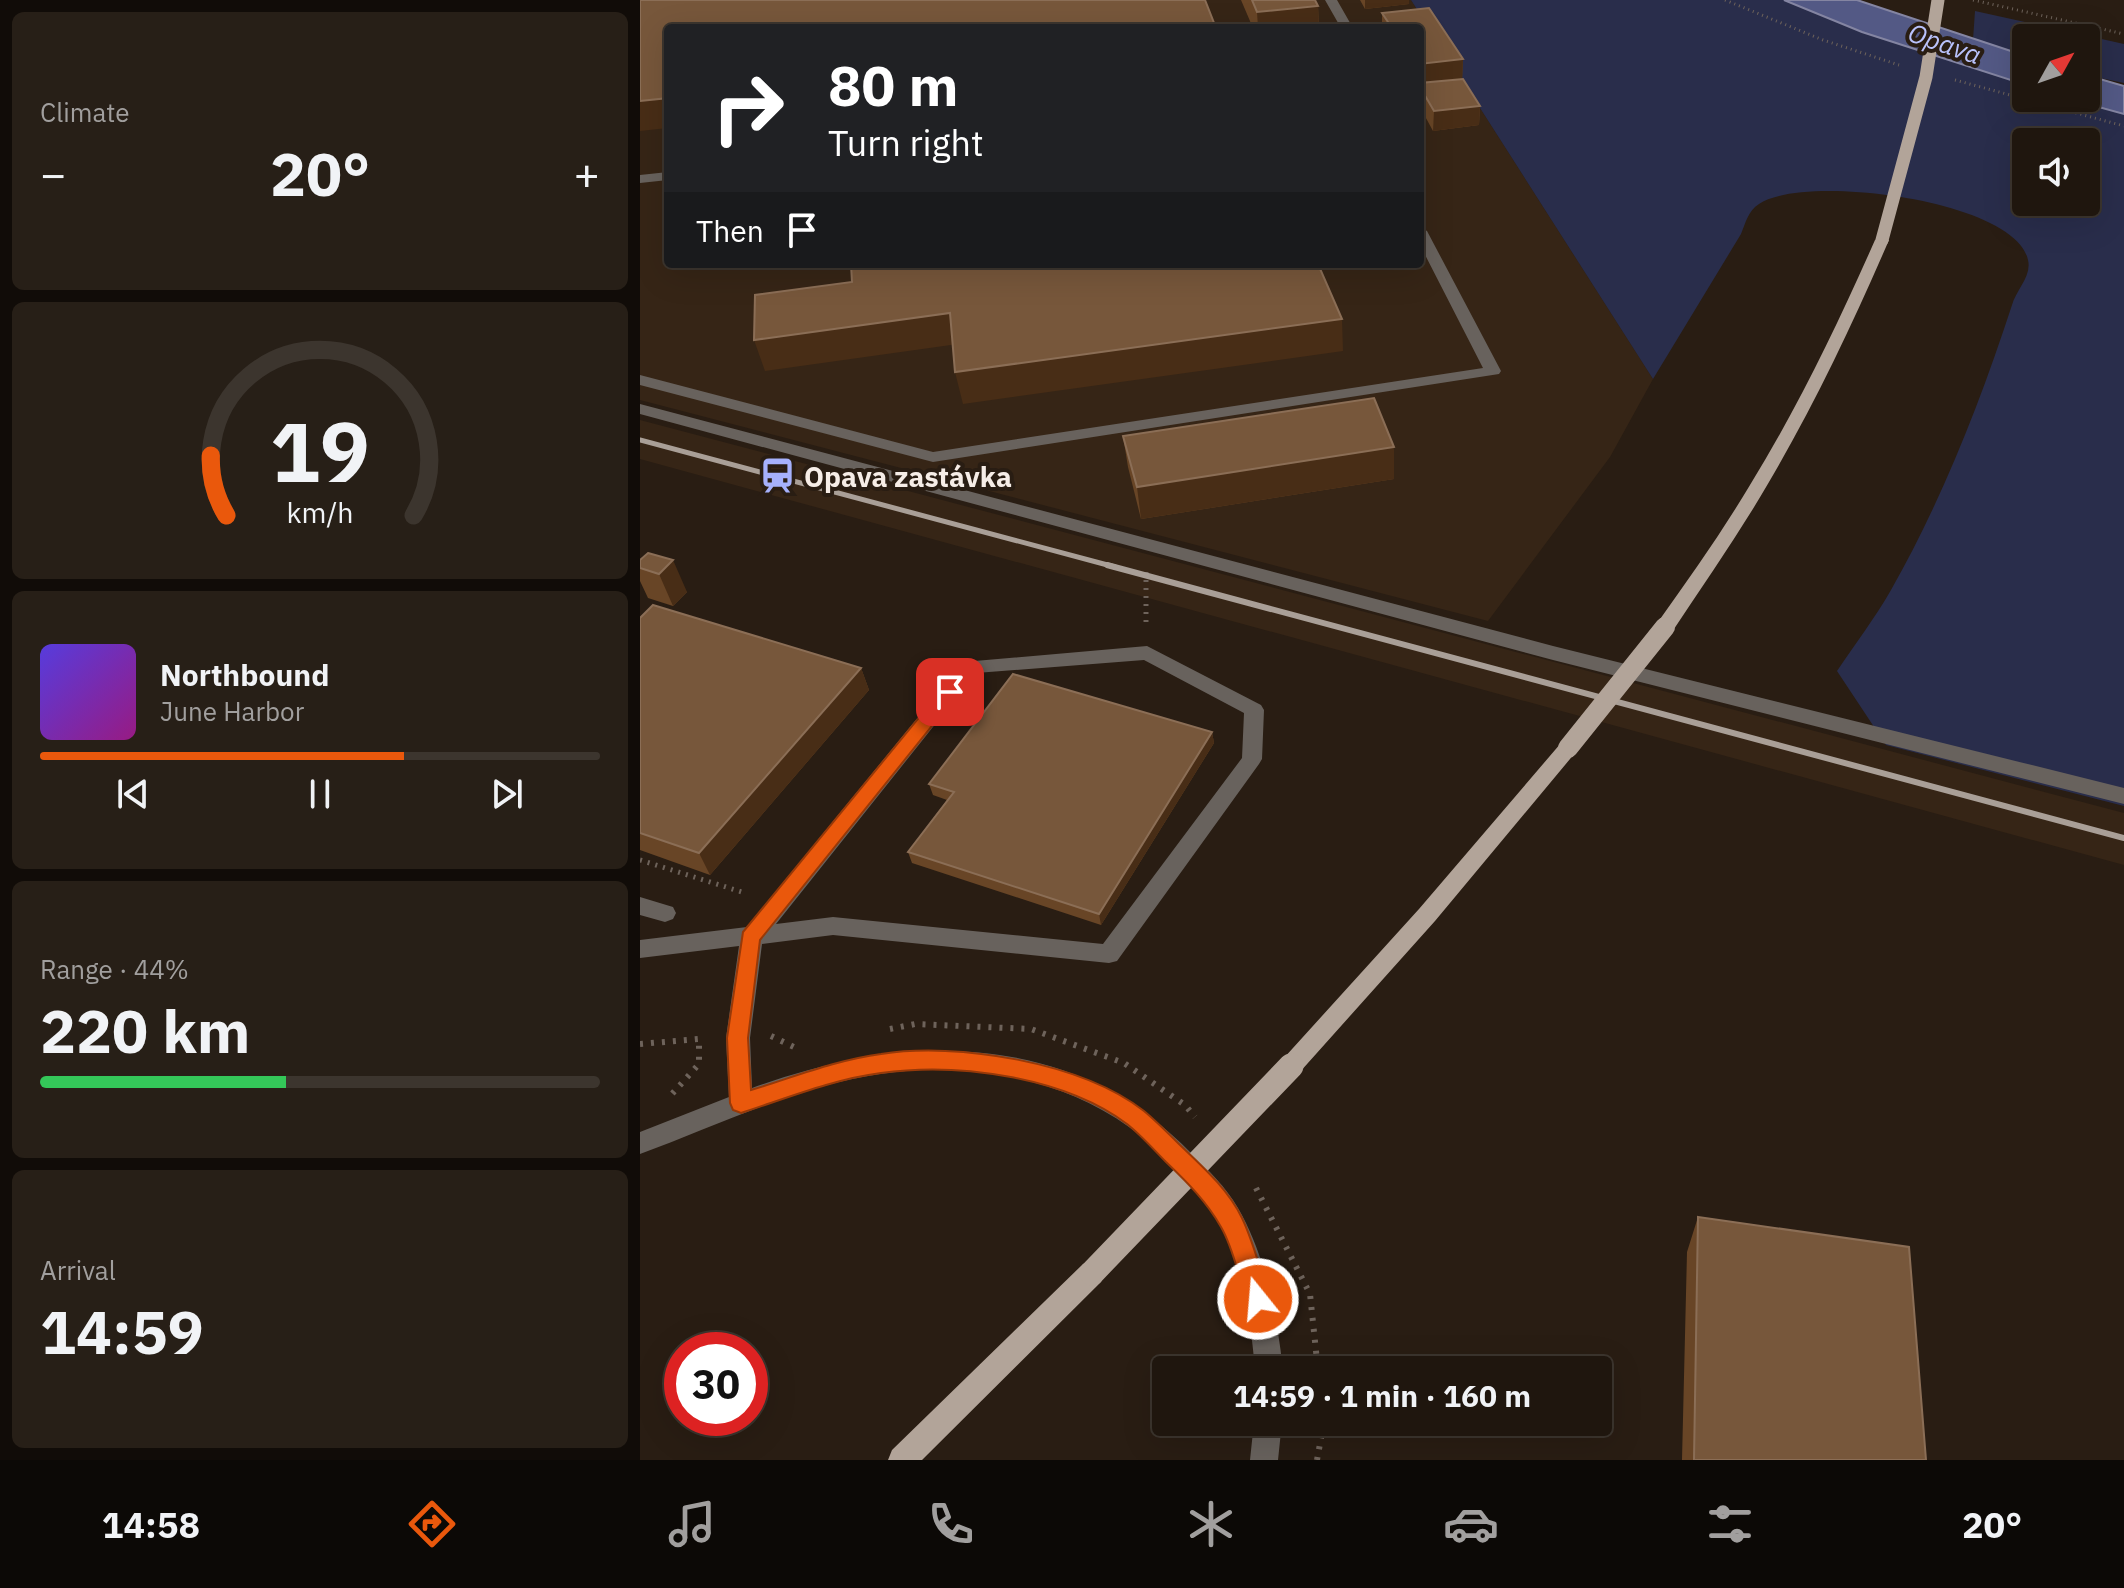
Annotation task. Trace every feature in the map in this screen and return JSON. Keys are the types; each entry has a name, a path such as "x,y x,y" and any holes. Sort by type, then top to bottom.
{"main road":[{"path":"902,1460 1092,1273 1291,1066 1427,915 1665,627 1741,515 1848,318 1882,240 1926,77 1938,0"}],"street":[{"path":"1331,0 1345,24"},
{"path":"640,179 664,176"},
{"path":"640,380 933,457 1493,371 1424,239"},
{"path":"640,409 1553,653 2124,796"},
{"path":"640,949 751,938 833,926 1109,954 1252,759 1254,710 1147,653 970,667 751,938 738,1038 741,1103"},
{"path":"640,906 665,913"},
{"path":"640,1143 741,1103 868,1066 935,1060 1000,1066 1045,1076 1095,1094 1135,1117 1206,1185 1233,1223 1265,1325 1268,1356"},
{"path":"1264,1460 1267,1436"}],"path":[{"path":"1973,0 2124,34"},
{"path":"1147,653 1145,574 1149,563"},
{"path":"640,860 745,893 751,938"},
{"path":"640,1044 699,1039 699,1064 669,1098"},
{"path":"1317,1460 1321,1436"}],"shaded area":[{"path":"640,0 1411,0 1653,379 1610,457 1488,621 640,400"},
{"path":"1411,0 1784,0 1862,32 2012,80 2012,112 2100,112 2100,107 2124,114 2124,806 1886,745 1837,671 1872,621 1910,556 1959,450 2014,299 2028,272 2028,260 2015,239 1987,222 1949,208 1861,192 1818,191 1783,195 1759,204 1750,213 1741,234 1653,379"},
{"path":"1975,11 2034,24 2012,24 2012,53 1973,40"},
{"path":"2100,39 2124,44 2124,83 2100,78"},
{"path":"640,420 2124,813 2124,865 640,459"}],"water":[{"name":"Opava","path":"1784,0 1857,0 2012,51 2012,80 1862,32"},
{"path":"2100,79 2124,86 2124,114 2100,107"}],"building":[{"path":"640,0 1205,0 1214,24 664,24 664,98 640,101"},
{"path":"1252,0 1315,0 1318,6 1257,12"},
{"path":"1429,8 1463,59 1424,64 1424,24 1389,24 1382,13"},
{"path":"1463,79 1480,106 1434,111 1424,94 1424,83"},
{"path":"851,268 1320,268 1342,319 955,372 950,313 754,340 755,295 852,282"},
{"path":"1374,398 1394,447 1137,487 1123,436"},
{"path":"648,553 673,560 659,574 640,568 640,560"},
{"path":"653,605 861,668 699,853 640,833 640,618"},
{"path":"1013,674 1212,732 1099,914 908,852 954,792 929,784"},
{"path":"1698,1217 1909,1247 1926,1460 1694,1460"}],"railway":[{"path":"640,440 1115,567"},
{"path":"1107,565 2124,838"}],"place":[{"name":"Opava zastávka","path":"778,476"}],"route":[{"path":"950,692 751,938 738,1038 741,1103 830,1075 881,1063 935,1060 985,1063 1045,1076 1095,1094 1135,1117 1206,1185 1233,1223 1258,1299"}]}
